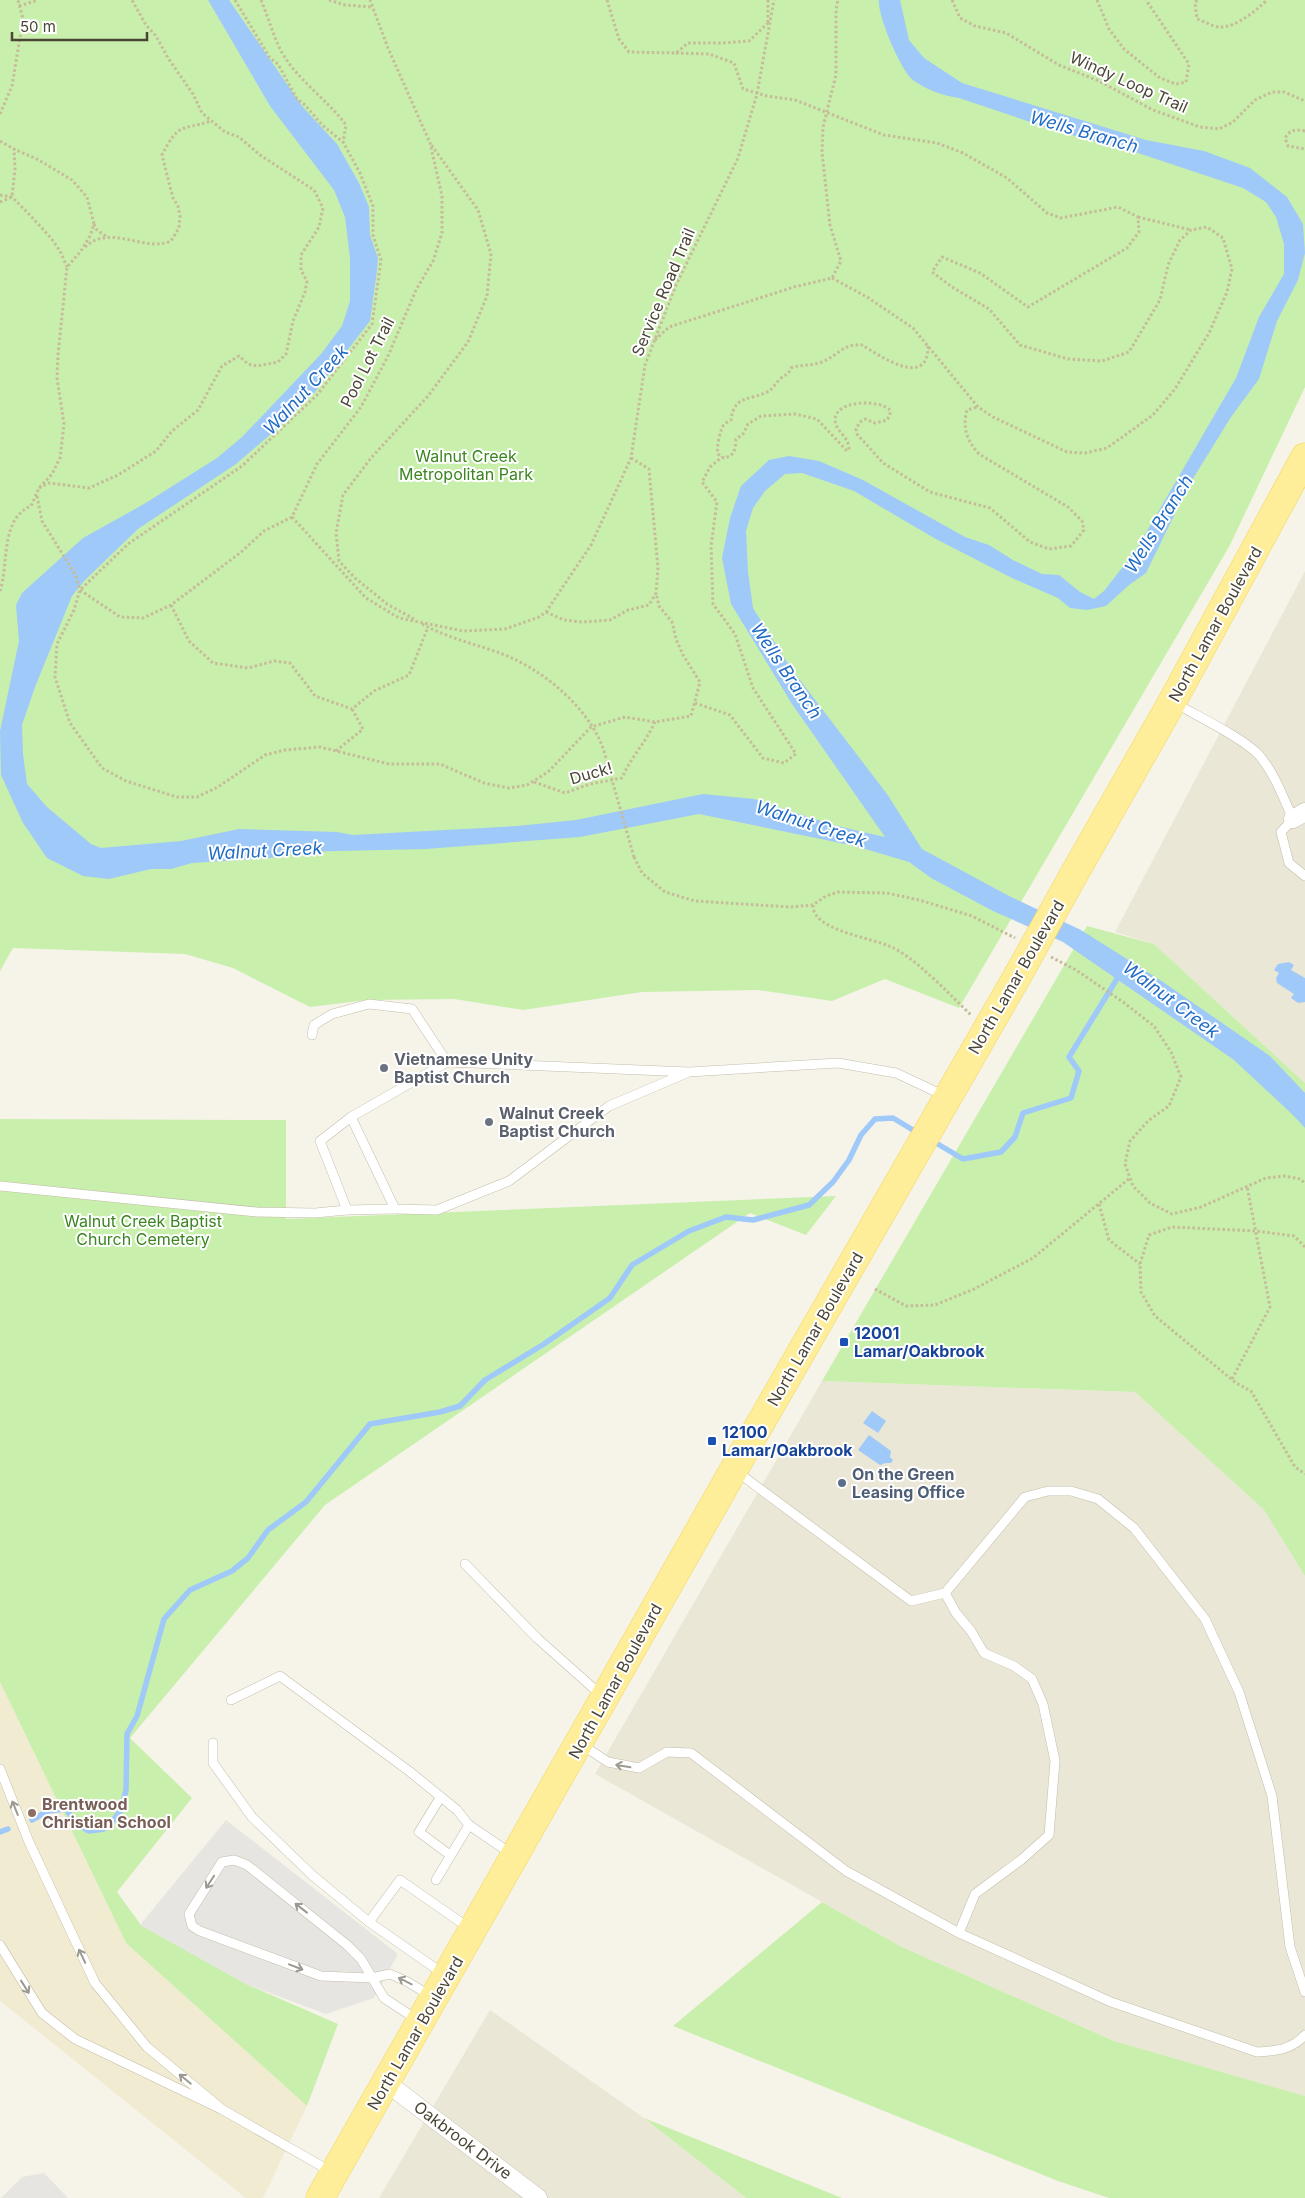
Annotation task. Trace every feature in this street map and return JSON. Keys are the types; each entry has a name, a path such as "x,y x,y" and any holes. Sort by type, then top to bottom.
{"main road":[{"name":"North Lamar Boulevard","path":"320,2198 1018,975 1172,702 1305,457"}],"street":[{"name":"Oakbrook Drive","path":"387,2083 534,2197"}],"lane":[{"path":"1172,702 1257,753 1299,816 1281,832 1289,864 1305,876"},
{"path":"312,1035 314,1025 332,1014 369,1004 412,1009 447,1062"},
{"path":"346,1210 320,1141 351,1117 447,1062 689,1072 838,1063 896,1073 947,1100"},
{"path":"0,1186 257,1212 315,1213 346,1210 437,1210 509,1181 609,1106 689,1072"},
{"path":"351,1117 395,1209"},
{"path":"734,1470 912,1601 945,1593 1025,1497 1048,1491 1071,1491 1098,1499 1134,1528 1205,1619 1239,1692 1272,1796 1290,1947 1305,1992"},
{"path":"466,1564 537,1638 605,1698"},
{"path":"945,1593 956,1613 971,1631 984,1653 1014,1666 1032,1678 1043,1704 1055,1761 1049,1835 1021,1860 975,1894 958,1933"},
{"path":"231,1700 280,1676 409,1772 457,1810 469,1825 515,1856"},
{"path":"213,1743 213,1763 252,1817 312,1875 369,1922 441,1988"},
{"path":"580,1743 608,1762 639,1768 667,1752 691,1753 846,1871 958,1933 1111,2002 1257,2052 1281,2051 1298,2042 1305,2035"},
{"path":"0,1769 29,1842 95,1983 147,2047 223,2110"},
{"path":"440,1798 419,1832 450,1855"},
{"path":"436,1880 469,1825"},
{"path":"421,2022 384,1998 372,1978 361,1959 338,1937 246,1865 234,1860 222,1862 189,1914 192,1926 200,1932 321,1976 372,1978 390,1974 406,1981 441,1988"},
{"path":"369,1922 400,1880 473,1931"},
{"path":"0,1945 42,2013 75,2039 223,2110 335,2173"}],"path":[{"path":"0,114 12,86 23,19 18,0"},
{"path":"19,6 38,0"},
{"path":"39,488 49,483 89,488 118,475 156,451 179,425 198,410 222,366 239,356 248,364 257,366 278,362 286,354 293,322 306,287 307,281 301,270 301,255 319,227 323,208 314,190 260,155 239,137 225,132 202,113 193,94 168,58 156,36 146,25 132,0"},
{"path":"234,0 270,58 278,64 297,99 343,142 360,173 373,206 373,235 381,260 372,324 317,395 242,466 128,544 80,590 74,610 57,644 55,677 70,723 102,768 126,781 176,797 197,797 218,787 265,755 285,750 320,747 389,764 440,764 484,783 510,788 527,785 548,772 591,726 625,717 655,722 691,716 700,682 683,654 676,639 672,622 659,606 656,593 658,568 650,477 648,469 631,458"},
{"path":"261,0 282,52 302,78 333,108 346,126 343,142"},
{"path":"329,0 345,5 372,7"},
{"name":"Pool Lot Trail","path":"292,517 317,464 360,407 388,356 416,290 433,261 442,233 442,196 430,143 388,48 370,0"},
{"path":"607,0 619,39 629,52 709,54 734,63 743,89 757,94 795,100 884,135 937,143 963,153 1007,178 1047,213 1061,218 1118,207 1138,217 1191,230 1207,227 1223,238 1232,269 1227,292 1209,333 1175,389 1153,415 1107,448 1085,454 1066,452 993,417 978,407 913,328 867,297 832,278 794,287 669,327 654,341"},
{"path":"768,0 768,33"},
{"name":"Service Road Trail","path":"546,612 591,545 631,458 645,365 676,285 738,158 757,94 774,0"},
{"path":"832,278 841,261 830,225 822,152 823,127 836,75 836,10 838,0"},
{"name":"Windy Loop Trail","path":"952,0 960,18 975,26 1006,33 1059,65 1100,81 1153,110 1200,127 1219,129 1233,122 1255,100 1272,92 1284,92 1305,101"},
{"name":"Windy Loop Trail","path":"1097,0 1109,29 1124,49 1160,78 1176,84 1186,82 1189,64 1146,0"},
{"path":"1196,0 1197,19 1220,27 1239,21 1257,10 1267,0"},
{"path":"676,53 688,43 749,41 768,23"},
{"path":"66,267 89,243 107,237 131,239 157,245 165,244 176,235 180,216 178,206 171,192 162,156 173,134 189,126 212,121"},
{"path":"1305,131 1298,129 1289,132 1285,138 1288,146 1305,149"},
{"path":"0,141 37,159 72,180 86,197 96,228 107,237"},
{"path":"430,143 478,210 491,254 487,296 468,342 428,396 371,458 343,495 336,533 340,561 356,578 387,604 442,635 499,652 550,680 585,716 601,743 634,857 642,874 665,892 695,900 790,907 813,905 826,896 838,892 887,893 919,900 972,916 1016,939"},
{"path":"12,197 15,169 14,149"},
{"path":"0,195 12,197 51,238 60,251 66,267 57,378 60,402 64,414 60,458 52,474 39,488 31,506 21,510 13,521 6,540 0,591"},
{"path":"0,202 12,197"},
{"path":"1138,217 1139,232 1127,248 1028,307 980,273 942,257 932,272 952,287 989,309 1020,345 1068,359 1102,361 1129,352 1160,300 1168,265 1180,240 1191,230"},
{"path":"81,251 90,236 94,224"},
{"path":"722,457 718,454 716,447 720,441 723,426 731,420 734,406 744,399 769,390 789,373 791,368 822,362 844,347 855,344 862,345 894,364 910,368 922,363 928,355 928,345"},
{"path":"695,703 730,715 763,758 784,763 796,754 754,688 735,634 713,604 711,546 717,502 702,482 710,466 722,457 728,457 734,452 736,440 743,434 751,421 761,416 795,414 817,419 847,451 850,448 848,441 839,431 836,424 835,417 837,412 859,403 879,404 890,410 887,420 875,423 864,419 856,429 857,434 883,463 930,492 990,508 1030,542 1050,549 1071,546 1084,530 1082,520 1068,507 979,454 970,444 965,419 967,410 978,407"},
{"path":"36,495 42,521 68,561 80,590 120,617 143,618 170,604 240,553 264,531 292,517 366,598 399,618 419,622"},
{"path":"428,626 464,631 505,629 540,617 546,612 564,620 582,622 610,620 628,610 649,605 656,593"},
{"path":"170,604 189,641 213,662 248,668 274,661 290,664 314,696 352,709 363,729 336,751"},
{"path":"352,709 374,691 409,675 428,626"},
{"name":"Duck!","path":"533,781 565,793 590,784 622,778 629,761 642,746 655,722"},
{"path":"813,905 815,914 823,922 839,930 893,947 918,966 971,1016"},
{"path":"1050,957 1091,980 1154,1026 1171,1052 1181,1077 1169,1106 1149,1120 1130,1141 1125,1164 1133,1186 1150,1203 1172,1214 1202,1207 1266,1178 1284,1176 1301,1179 1305,1184"},
{"path":"876,1289 906,1306 934,1305 974,1290 1033,1258 1130,1178"},
{"path":"1232,1379 1270,1307 1247,1186"},
{"path":"1098,1204 1108,1240 1140,1264"},
{"path":"1305,1247 1294,1236 1256,1231 1172,1226 1149,1235 1140,1264 1141,1292 1155,1316 1232,1379 1251,1391 1294,1467 1305,1474"}],"shaded area":[{"path":"1305,571 1305,1083 1154,944 1115,932"},
{"path":"822,1381 1135,1392 1264,1510 1305,1576 1305,2096 1114,2041 902,1947 595,1774"},
{"name":"Brentwood Christian School","path":"0,1682 126,1943 307,2106 263,2198 246,2198 0,2001"},
{"path":"226,1820 398,1954 374,1998 326,2014 248,1985 140,1925"},
{"path":"490,2010 644,2118 746,2198 379,2198"},
{"path":"44,2173 68,2198 1,2198 22,2177"}],"green space":[{"name":"Walnut Creek Metropolitan Park","path":"0,0 1305,0 1305,387 1230,545 959,1008 885,979 832,1001 758,990 642,992 523,1010 454,999 367,1000 310,1007 233,968 185,954 13,948 0,971"},
{"path":"1087,926 1154,944 1305,1083 1305,1576 1264,1510 1135,1392 822,1381"},
{"name":"Walnut Creek Baptist Church Cemetery","path":"0,1119 286,1120 286,1219 836,1196 806,1235 750,1213 325,1505 130,1738 192,1798 117,1892 141,1925 248,1985 338,2024 307,2106 126,1943 0,1682"},
{"path":"822,1902 902,1947 1114,2041 1305,2096 1305,2198 1109,2198 1058,2181 673,2026"},
{"path":"644,2118 842,2198 746,2198"}],"water":[{"path":"208,0 229,0 302,106 337,144 359,183 369,207 370,235 378,258 370,321 315,392 285,422 236,464 138,529 85,580 72,596 35,687 22,725 27,784 47,807 91,844 101,848 181,841 239,829 337,832 353,835 517,826 576,820 703,794 754,799 833,825 885,837 792,704 731,604 722,558 730,518 741,486 769,460 789,456 819,461 863,480 965,537 989,545 1013,560 1042,574 1059,575 1080,592 1094,599 1104,591 1136,550 1236,378 1259,317 1284,274 1284,244 1276,217 1266,202 1243,188 1129,150 1060,132 959,98 941,94 929,90 913,80 896,55 879,7 879,0 900,0 909,40 924,58 962,83 1146,140 1204,151 1250,168 1287,197 1303,224 1305,253 1298,280 1277,321 1259,379 1231,417 1189,485 1146,573 1129,585 1106,606 1087,610 1070,608 1058,598 1012,578 934,538 854,491 802,473 785,474 765,491 753,508 746,531 748,572 753,608 790,667 887,794 922,849 1009,896 1081,930 1160,980 1270,1056 1305,1093 1305,1128 1234,1060 1063,942 993,911 931,878 909,862 855,846 699,814 580,837 426,849 292,852 271,858 192,863 171,869 151,869 109,879 83,876 47,858 23,823 1,775 0,731 19,641 16,605 22,593 83,538 144,504 217,458 242,437 321,354 342,326 350,301 350,258 345,217 334,190 270,106"},
{"path":"1289,962 1294,965 1291,970 1305,978 1305,1002 1298,1003 1291,998 1294,994 1277,983 1276,978 1279,973 1274,970 1278,964"},
{"path":"872,1411 886,1421 878,1433 863,1423"},
{"path":"869,1435 891,1451 890,1457 893,1460 891,1463 880,1465 858,1450"}],"waterway":[{"name":"Walnut Creek","path":"931,1140 963,1159 1001,1152 1015,1137 1023,1113 1071,1098 1079,1071 1069,1057 1120,974"},
{"path":"32,1820 48,1811 66,1809 77,1824 89,1831 104,1829 112,1822 121,1810 126,1790 127,1734 137,1716 164,1619 190,1590 232,1571 248,1558 268,1530 306,1502 370,1424 440,1412 460,1406 485,1380 544,1344 610,1298 632,1265 689,1231 726,1217 753,1220 809,1205 833,1182 849,1160 861,1135 875,1119 893,1118 918,1133"},
{"path":"0,1832 8,1829"}],"place":[{"name":"Vietnamese Unity Baptist Church","path":"384,1068"},
{"name":"Walnut Creek Baptist Church","path":"489,1122"},
{"name":"12001 Lamar/Oakbrook","path":"844,1342"},
{"name":"12100 Lamar/Oakbrook","path":"712,1441"},
{"name":"On the Green Leasing Office","path":"842,1483"},
{"name":"Brentwood Christian School","path":"32,1813"}],"water label":[{"name":"Wells Branch","path":"1084,132"},
{"name":"Wells Branch","path":"1159,524"},
{"name":"Wells Branch","path":"786,671"}]}
